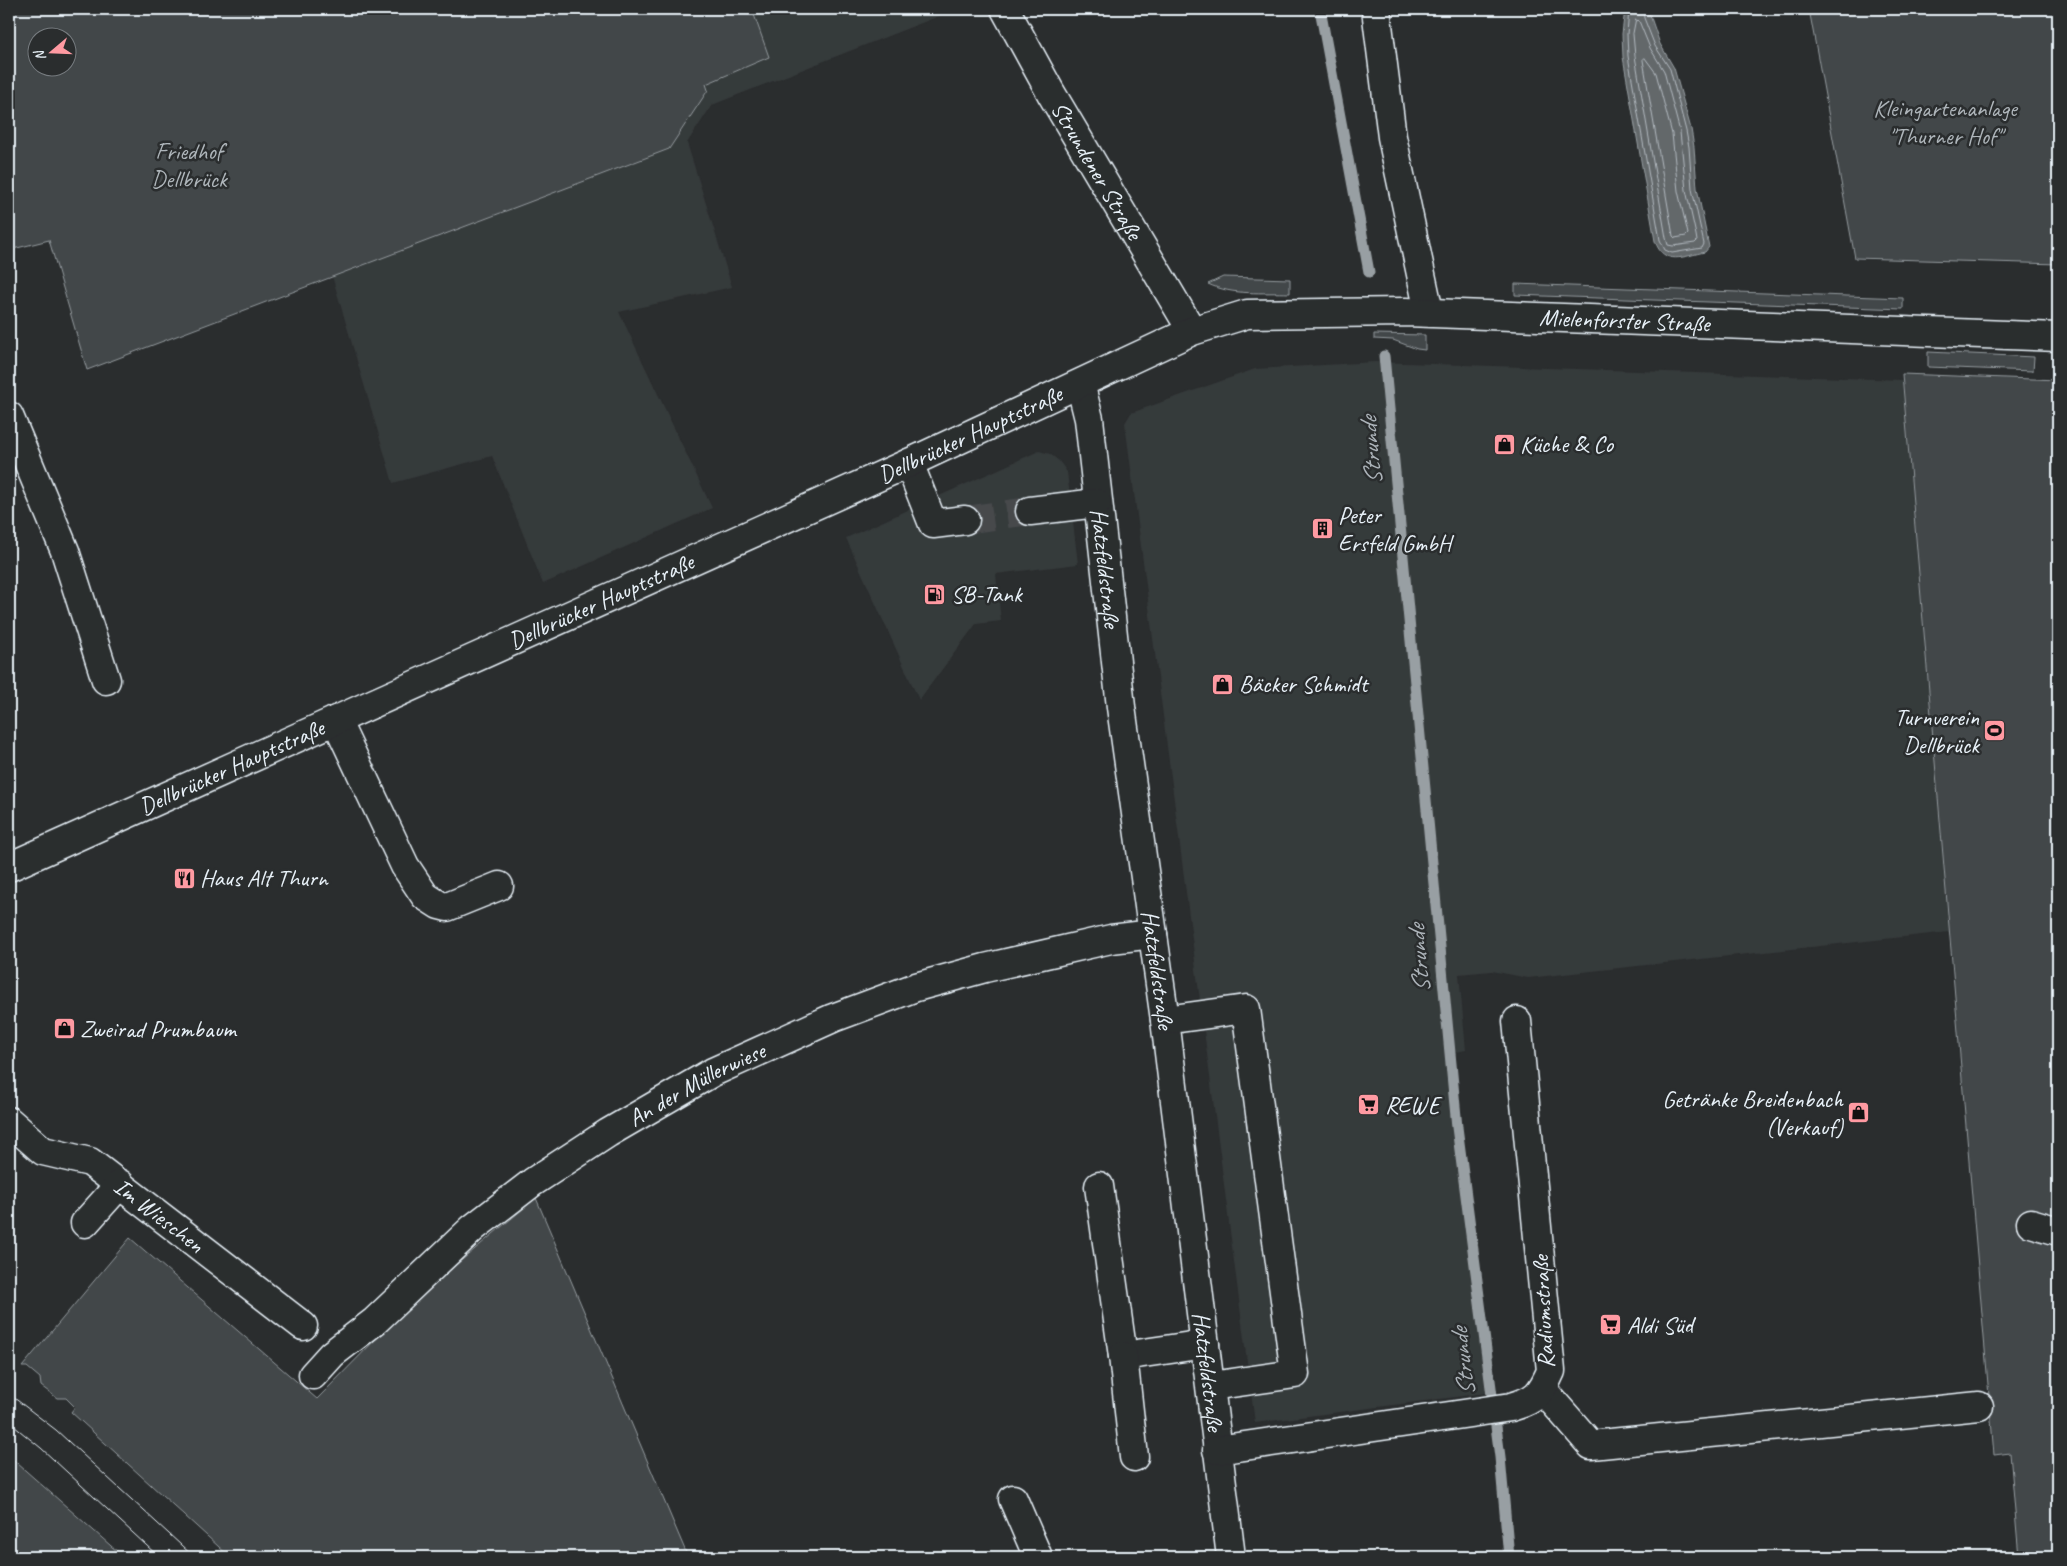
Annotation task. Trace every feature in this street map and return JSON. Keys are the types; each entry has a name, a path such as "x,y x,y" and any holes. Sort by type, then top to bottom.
{"street":[{"name":"Strundener Straße","path":"1004,9 1056,102 1192,331"},
{"path":"1376,9 1392,137 1418,312"},
{"name":"Mielenforster Straße","path":"1192,331 1248,314 1418,312 2058,337"},
{"name":"Dellbrücker Hauptstraße","path":"9,867 909,463 1192,331"},
{"name":"Hatzfeldstraße","path":"1078,385 1087,409 1121,707 1153,934 1231,1557"},
{"path":"9,416 65,550 106,680"},
{"path":"909,463 933,524 965,520"},
{"path":"1030,511 1097,503"},
{"path":"336,720 405,866 425,896 439,905 448,907 499,886"},
{"name":"An der Müllerwiese","path":"313,1375 332,1354 375,1321 473,1228 533,1182 608,1133 713,1072 833,1018 916,987 985,968 1110,939 1153,934"},
{"path":"1164,1020 1246,1009 1295,1374 1211,1386"},
{"name":"Radiumstraße","path":"1217,1450 1511,1407 1529,1402 1542,1390 1551,1371 1517,1021"},
{"name":"Im Wieschen","path":"9,1121 43,1151 90,1162 303,1326"},
{"path":"85,1223 120,1184"},
{"path":"1100,1186 1134,1457"},
{"path":"2031,1223 2058,1231"},
{"path":"1122,1356 1205,1344"},
{"path":"1542,1390 1591,1445 1979,1406"},
{"path":"1013,1499 1038,1557"}],"shaded area":[{"path":"752,9 957,9 712,105 687,143 732,287 619,312 712,508 543,584 492,456 393,483 332,276 669,149 705,84 769,57"},
{"path":"1375,362 1902,380 1949,932 1528,978 1492,971 1459,974 1466,1050 1445,1054 1486,1393 1255,1423 1125,423 1131,413 1255,369"},
{"name":"SB-Tank","path":"1039,451 1050,454 1059,461 1067,472 1078,564 996,574 1001,621 976,624 919,700 846,538"}],"green space":[{"name":"Friedhof Dellbrück","path":"9,9 752,9 769,57 706,84 708,90 669,149 87,370 49,240 9,250"},
{"name":"Kleingartenanlage \"Thurner Hof\"","path":"1809,9 2058,9 2058,264 1855,258"},
{"path":"1223,277 1290,279 1290,293 1238,292 1208,284"},
{"path":"1515,284 1903,298 1903,309 1515,295"},
{"path":"1374,334 1425,335 1425,350 1393,340 1374,339"},
{"path":"1928,352 2034,357 2033,371 1928,367"},
{"name":"Turnverein Dellbrück","path":"1902,374 2058,380 2058,1557 2019,1557 2010,1453 1994,1455"},
{"path":"536,1198 688,1557 230,1557 71,1412 75,1407 66,1398 57,1398 41,1386 40,1378 27,1367 22,1367 130,1238 317,1399 385,1330 444,1275"},
{"path":"9,1456 119,1553 123,1557 9,1557"}],"water":[{"path":"1625,9 1648,9 1660,44 1674,68 1691,129 1697,188 1709,247 1705,252 1676,258 1669,257 1659,249 1655,241 1623,57 1622,34"}],"waterway":[{"name":"Strunde","path":"1320,9 1369,272"},
{"name":"Strunde","path":"1384,356 1457,1127 1500,1457 1509,1557"}],"tunnel":[{"path":"965,520 1030,511"}],"tram line":[{"path":"9,1394 56,1430 194,1557"},
{"path":"9,1422 41,1448 159,1557"}],"place":[{"name":"Küche & Co","path":"1504,444"},
{"name":"Peter Ersfeld GmbH","path":"1322,529"},
{"name":"SB-Tank","path":"935,594"},
{"name":"Bäcker Schmidt","path":"1223,684"},
{"name":"Turnverein Dellbrück","path":"1995,731"},
{"name":"Haus Alt Thurn","path":"184,878"},
{"name":"Zweirad Prumbaum","path":"64,1029"},
{"name":"REWE","path":"1369,1105"},
{"name":"Getränke Breidenbach (Verkauf)","path":"1859,1113"},
{"name":"Aldi Süd","path":"1611,1325"}]}
